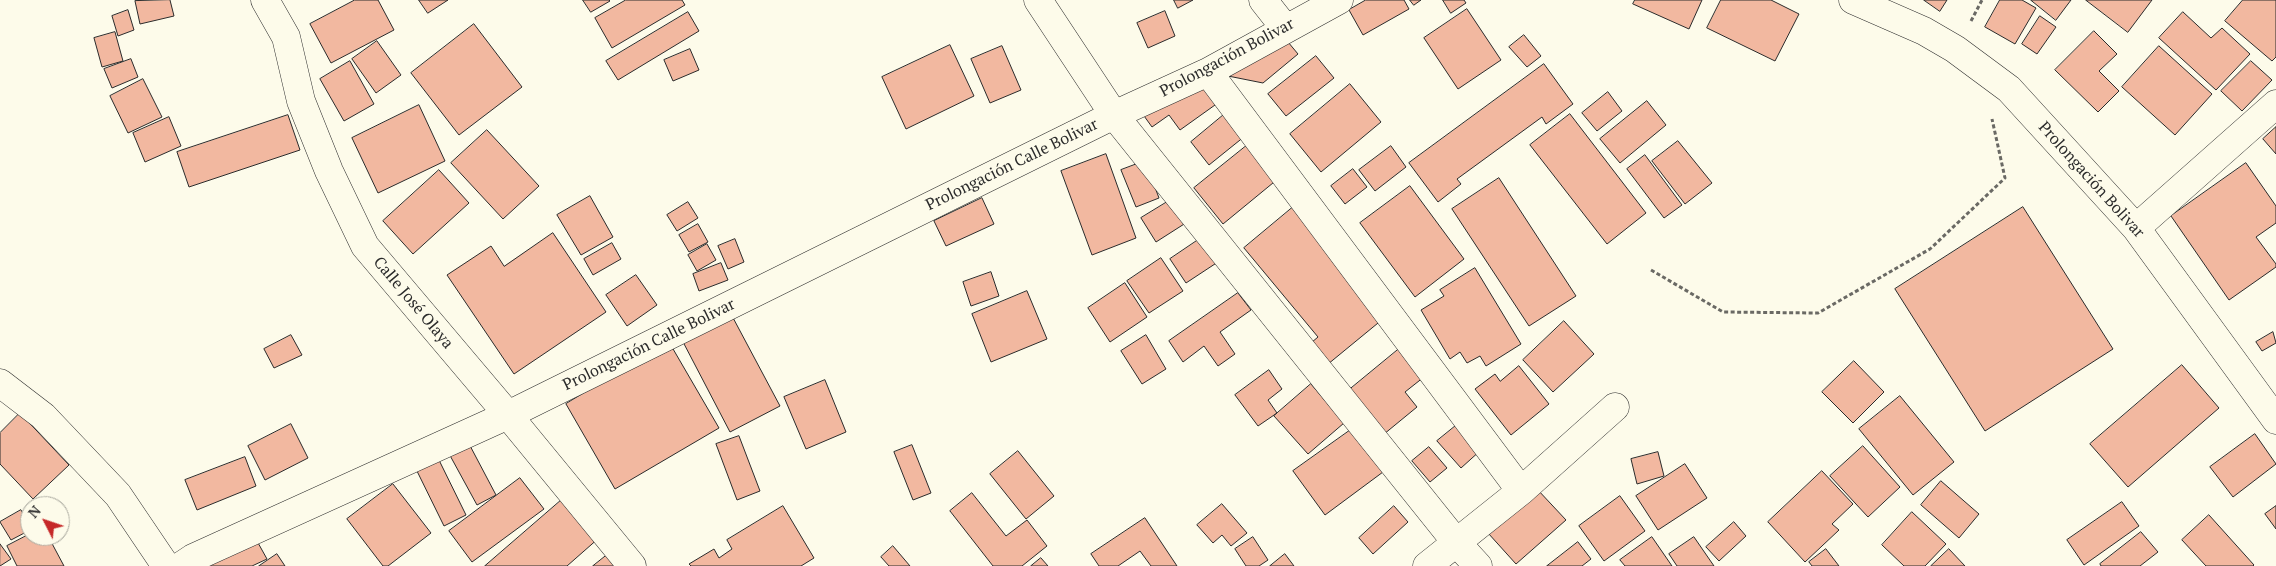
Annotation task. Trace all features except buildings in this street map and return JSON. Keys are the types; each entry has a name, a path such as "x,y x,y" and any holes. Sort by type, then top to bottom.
{"street":[{"name":"Calle José Olaya","path":"264,0 286,37 301,101 330,171 365,246 508,415 632,566"},
{"path":"1038,0 1114,115 1456,542 1478,566"},
{"path":"1263,0 1285,28"},
{"name":"Prolongación Bolivar","path":"1114,115 1208,72 1339,0"},
{"name":"Prolongación Bolivar","path":"1852,0 1924,31 1981,68 2009,89 2136,228 2276,420"},
{"path":"1208,72 1521,491"},
{"path":"2136,228 2276,104"},
{"name":"Prolongación Calle Bolivar","path":"181,566 193,558 508,415 1114,115"},
{"path":"0,384 11,390 42,416 118,495 166,566"},
{"path":"1427,566 1521,491 1615,407"}],"path":[{"path":"1651,270 1723,312 1818,313 1930,249 2005,178 1981,68"}]}
